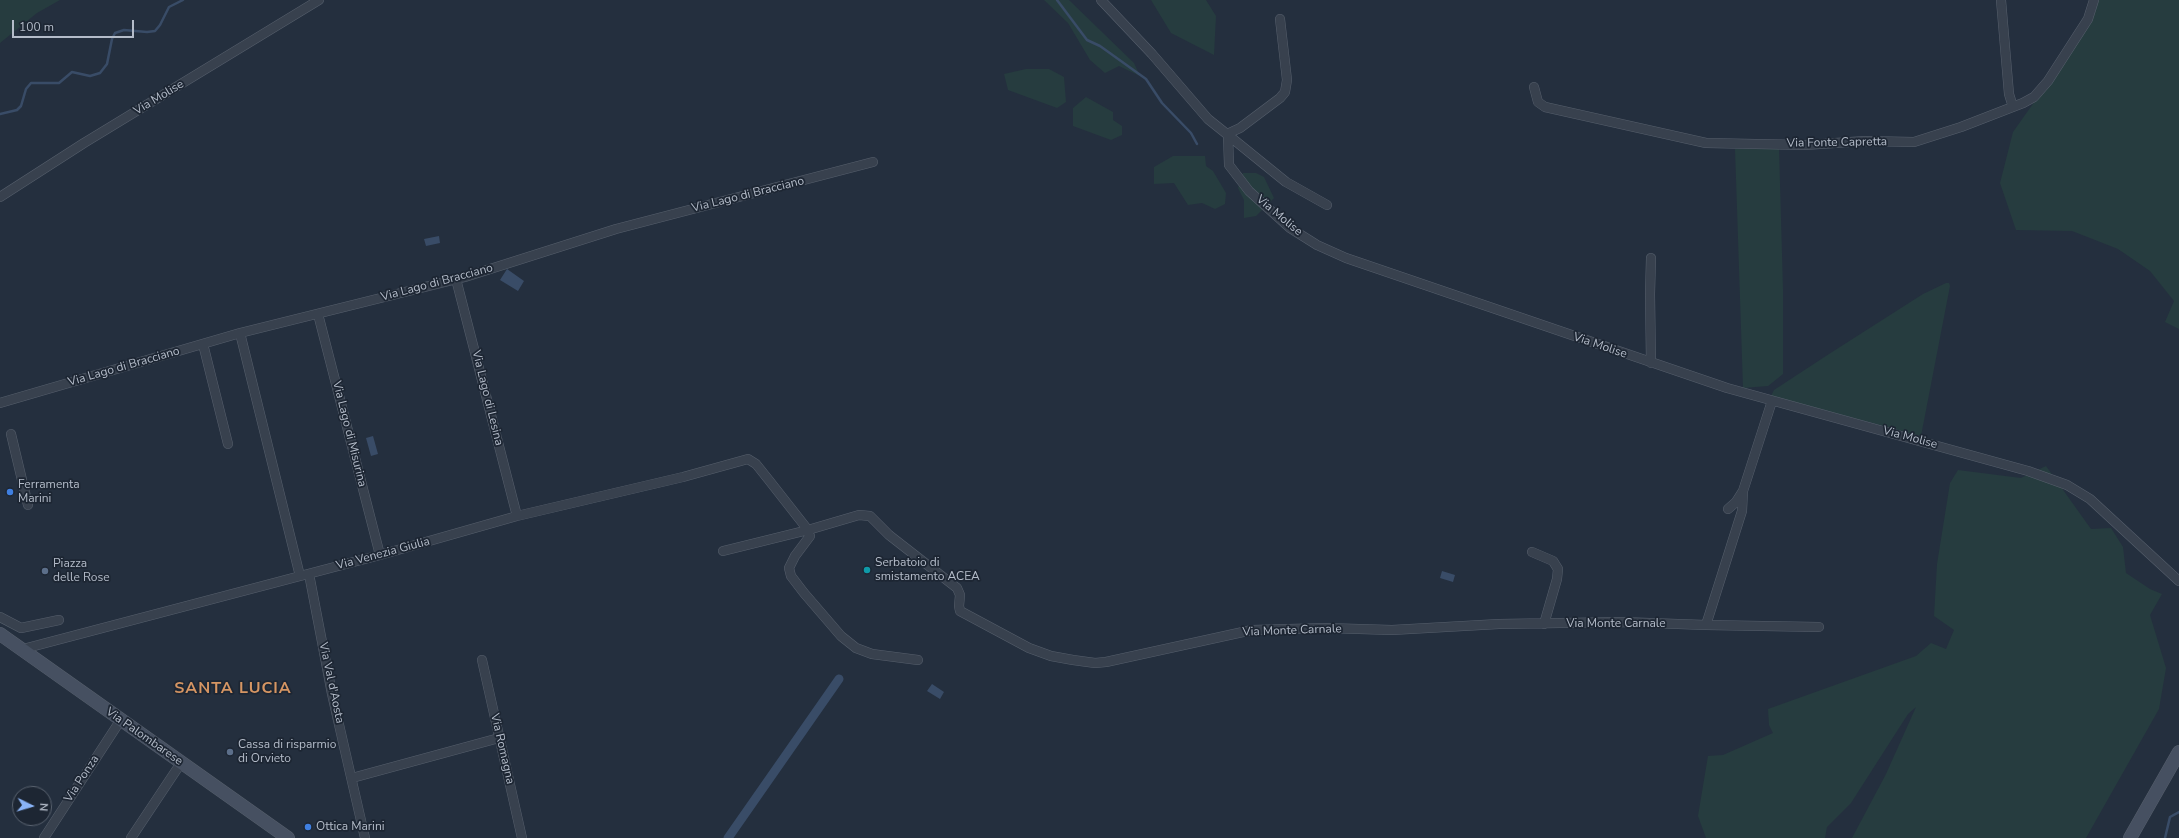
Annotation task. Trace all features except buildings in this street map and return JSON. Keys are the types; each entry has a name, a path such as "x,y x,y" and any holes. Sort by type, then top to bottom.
{"main road":[{"name":"Via Palombarese","path":"0,634 23,649 120,721 288,838"},
{"path":"2130,838 2179,752"}],"street":[{"name":"Via Molise","path":"0,197 84,143 319,0"},
{"path":"1101,0 1152,54 1208,119 1286,182 1328,205"},
{"path":"2001,0 2009,94 2013,107"},
{"name":"Via Fonte Capretta","path":"1534,87 1538,102 1545,107 1595,117 1669,136 1720,145 1748,143 1805,145 1865,141 1914,142 1961,127 2029,100 2043,87 2088,19 2094,0"},
{"path":"1227,135 1240,128 1280,98 1285,92 1287,80 1280,19"},
{"name":"Via Molise","path":"1227,135 1229,165 1241,181 1290,228 1317,244 1346,258 1651,363 1772,401 2028,471 2073,487 2090,499 2179,581"},
{"name":"Via Lago di Bracciano","path":"0,403 240,333 456,279 616,229 873,162"},
{"path":"1651,258 1651,363"},
{"name":"Via Lago di Lesina","path":"456,279 517,516"},
{"name":"Via Lago di Misurina","path":"318,314 380,555"},
{"name":"Via Val d'Aosta","path":"240,333 304,575 365,838"},
{"path":"203,344 228,444"},
{"path":"1728,509 1736,502 1743,491 1772,401"},
{"path":"11,434 28,505"},
{"name":"Via Venezia Giulia","path":"23,649 380,555 517,516 683,477 743,460 750,459 756,464 809,533"},
{"path":"1706,625 1742,511 1743,491"},
{"name":"Via Monte Carnale","path":"809,533 854,516 868,515 889,535 956,588 960,595 960,611 1041,653 1086,662 1114,661 1252,630 1326,628 1392,630 1499,624 1622,622 1819,627"},
{"path":"723,551 809,533"},
{"path":"809,533 789,568 791,576 804,593 841,636 856,648 872,654 918,660"},
{"path":"1532,552 1553,561 1558,570 1558,578 1544,624"},
{"path":"0,617 21,628 59,620"},
{"name":"Via Romagna","path":"482,660 522,838"},
{"name":"Via Ponza","path":"44,838 120,721"},
{"path":"352,778 500,738"},
{"path":"131,838 180,763"}],"green space":[{"path":"0,0 60,0 37,13 0,43"},
{"path":"1044,0 1069,0 1134,63 1140,76 1119,66 1105,73 1090,60 1068,23"},
{"path":"1151,0 1206,0 1216,16 1214,55 1171,33"},
{"path":"2095,0 2179,0 2179,329 2165,322 2174,301 2150,271 2118,249 2072,231 2016,230 2000,183 2013,132 2081,36"},
{"path":"1026,69 1049,69 1064,77 1066,102 1057,108 1008,90 1004,74"},
{"path":"1086,97 1113,112 1113,120 1122,126 1122,135 1111,140 1073,126 1073,108"},
{"path":"1779,148 1783,289 1783,374 1768,386 1743,388 1735,149"},
{"path":"1173,156 1205,156 1206,166 1213,171 1226,193 1225,204 1215,209 1202,203 1188,205 1174,183 1154,184 1154,167"},
{"path":"1243,173 1256,173 1264,177 1274,198 1256,216 1244,218 1244,200 1238,188"},
{"path":"1949,283 1950,286 1921,436 1771,396 1774,390 1829,354 1923,294"},
{"path":"2046,466 2091,529 2111,528 2123,547 2126,573 2150,589 2162,594 2150,615 2166,668 2159,709 2086,838 1852,838 1886,774 1916,707 1908,714 1851,803 1827,827 1825,838 1706,838 1698,816 1708,756 1723,755 1773,733 1769,725 1768,709 1916,656 1931,643 1946,649 1954,630 1934,616 1937,564 1950,483 1958,470 2021,478"}],"water":[{"path":"439,236 440,243 426,246 424,239"},
{"path":"507,269 524,281 518,291 500,280"},
{"path":"373,436 378,454 371,456 366,438"},
{"path":"1442,571 1455,575 1453,582 1440,578"},
{"path":"932,684 944,692 940,699 927,691"}],"waterway":[{"path":"0,114 17,110 21,106 26,89 31,83 59,83 72,72 90,76 100,73 107,64 112,39 115,33 124,30 147,32 155,31 160,25 169,7 183,0"},
{"path":"1057,0 1087,40 1100,46 1146,79 1162,103 1191,133 1197,144"},
{"path":"728,838 839,679"},
{"path":"2165,838 2170,817 2179,812"}],"place":[{"name":"Ferramenta Marini","path":"10,492"},
{"name":"Serbatoio di smistamento ACEA","path":"867,570"},
{"name":"Piazza delle Rose","path":"45,571"},
{"name":"Cassa di risparmio di Orvieto","path":"230,752"},
{"name":"Ottica Marini","path":"308,827"}],"district":[{"name":"SANTA LUCIA","path":"233,689"}]}
